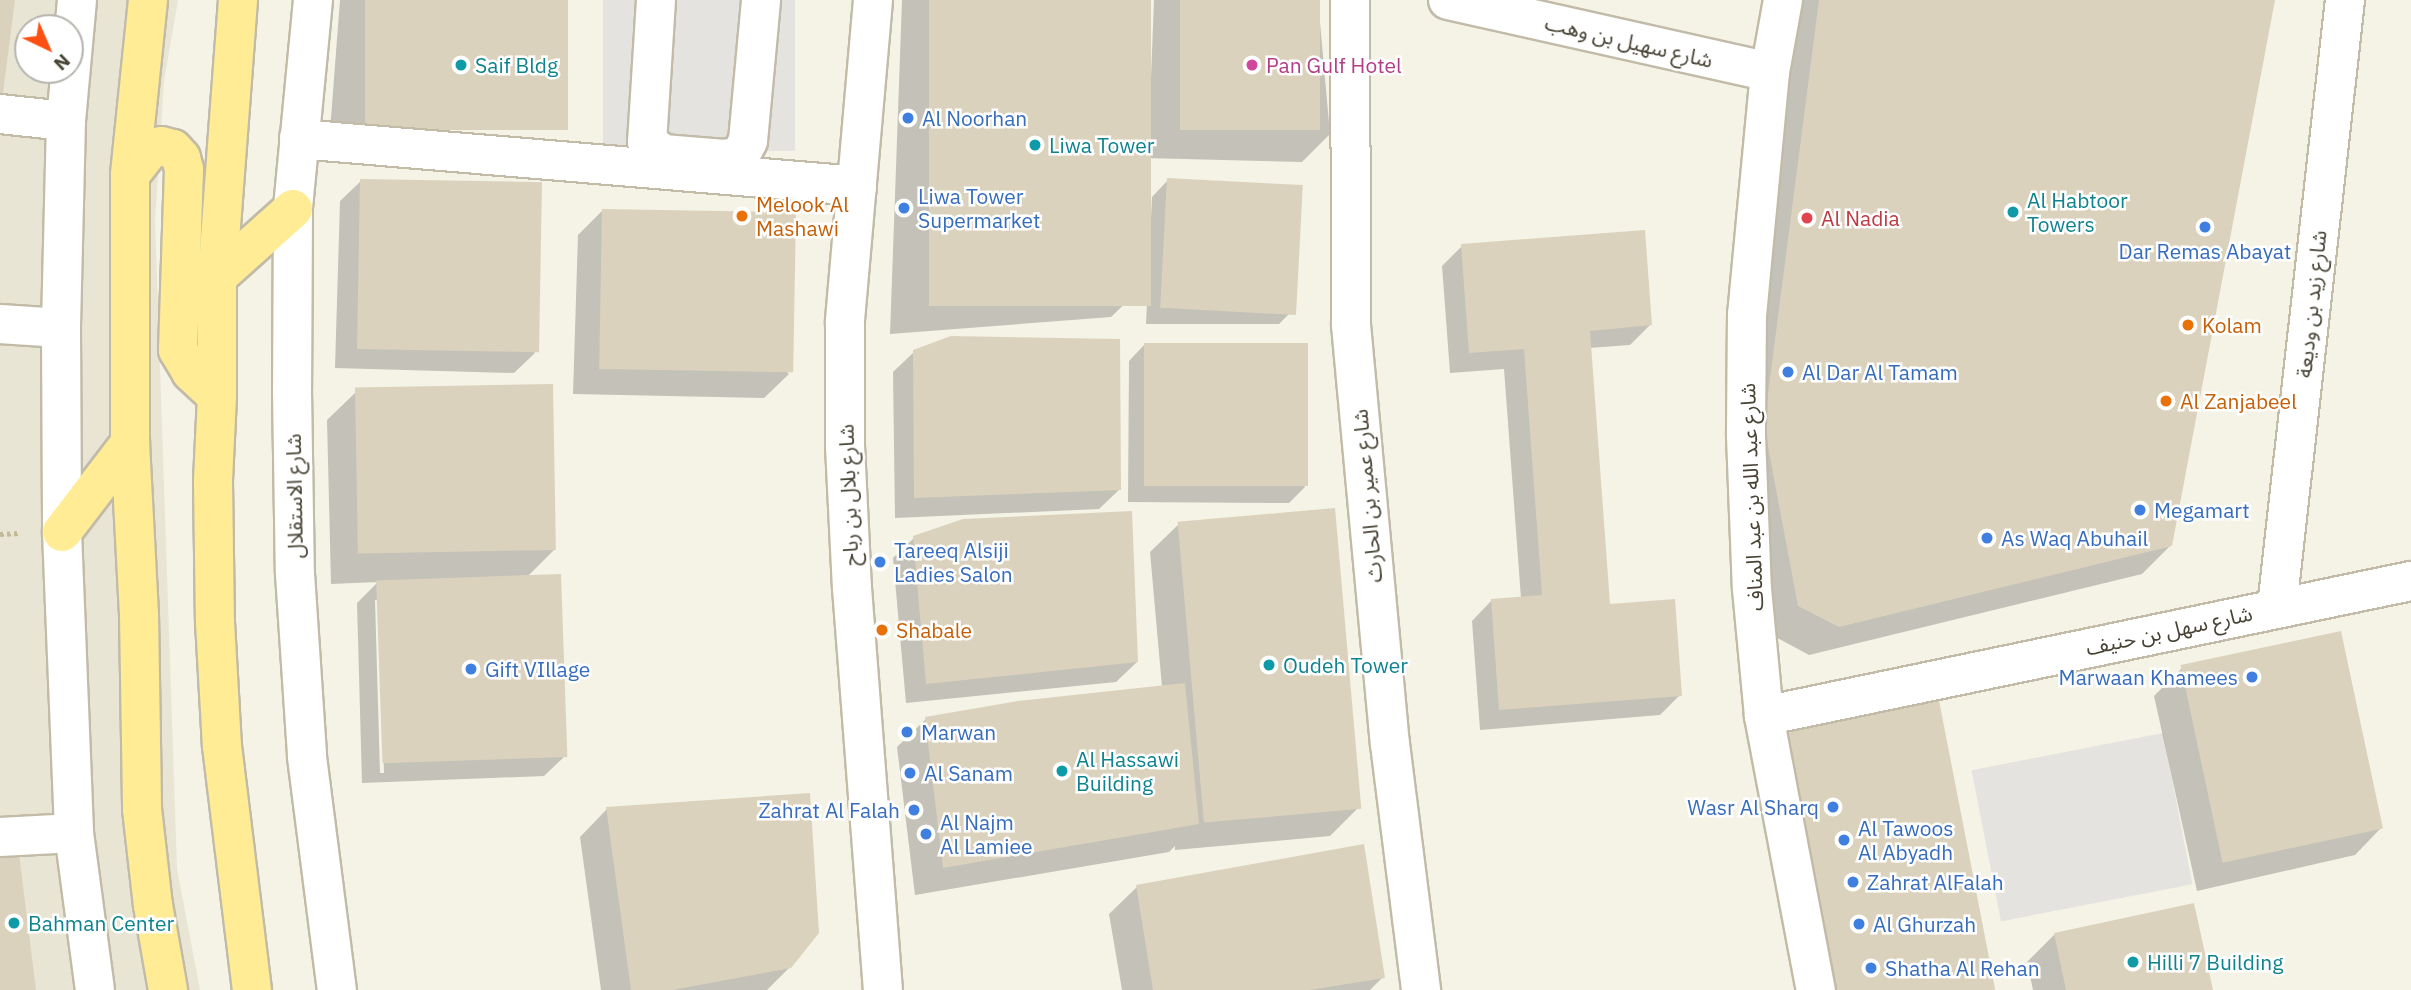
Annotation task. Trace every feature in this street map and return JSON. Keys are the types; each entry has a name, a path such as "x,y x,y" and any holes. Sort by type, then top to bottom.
{"main road":[{"path":"148,0 130,175 130,443 139,614 142,809 153,905 169,990"},
{"path":"238,0 217,277 217,396 213,482 216,650 235,865 253,990"},
{"path":"130,175 150,149 161,146 173,149 181,158 184,169 178,350 191,372 217,396"},
{"path":"217,277 293,209"},
{"path":"62,533 130,443"}],"street":[{"path":"77,0 66,121 61,328 62,533 74,834 94,990"},
{"name":"شارع الاستقلال","path":"313,0 293,209 292,391 296,587 307,757 337,990"},
{"path":"656,0 647,142 663,154 725,159 740,156 747,141 761,0"},
{"name":"شارع بلال بن رباح","path":"873,0 845,323 845,446 852,588 883,990"},
{"name":"شارع عمير بن الحارث","path":"1350,0 1352,325 1390,744 1421,990"},
{"name":"شارع سهيل بن وهب","path":"1447,0 1770,72"},
{"name":"شارع عبد الله بن عبد المناف","path":"1783,0 1770,72 1747,314 1746,382 1752,589 1764,716 1816,990"},
{"name":"شارع زيد بن وديعة","path":"2277,607 2345,0"},
{"path":"0,114 66,121"},
{"path":"299,139 857,186"},
{"path":"0,324 61,328"},
{"name":"شارع سهل بن حنيف","path":"1764,716 2411,581"},
{"path":"0,837 74,834"}],"shaded area":[{"path":"0,0 178,0 164,81 155,221 177,869 200,990 0,990"},
{"path":"603,0 795,0 795,151 603,151"},
{"path":"2163,733 2192,884 2001,921 1972,770"}],"building":[{"path":"0,0 15,0 2,101 0,101"},
{"name":"Saif Bldg","path":"365,0 568,0 568,130 365,130"},
{"name":"Liwa Tower","path":"929,0 1151,0 1151,306 929,306"},
{"name":"Pan Gulf Hotel","path":"1180,0 1320,0 1320,130 1180,130"},
{"name":"Al Habtoor Towers","path":"1819,0 2275,0 2172,546 1839,627 1798,606 1764,425"},
{"path":"1167,178 1303,185 1296,315 1160,308"},
{"path":"360,179 542,182 539,352 357,349"},
{"path":"602,209 796,212 793,372 599,369"},
{"path":"1645,230 1652,325 1590,331 1610,604 1675,599 1682,696 1499,710 1491,599 1542,595 1524,349 1469,353 1461,244"},
{"path":"951,336 1120,339 1121,490 914,498 913,350"},
{"path":"1144,343 1308,343 1308,486 1144,486"},
{"path":"553,384 556,550 358,553 355,387"},
{"name":"Oudeh Tower","path":"1335,508 1361,809 1204,823 1178,522"},
{"path":"1132,511 1138,662 926,684 913,536 963,519"},
{"name":"Gift VIllage","path":"561,574 567,757 382,763 376,580"},
{"path":"2341,631 2383,829 2223,863 2181,665"},
{"name":"Al Hassawi Building","path":"1185,683 1199,824 943,868 925,717 1018,701"},
{"path":"1937,690 1995,989 1833,990 1781,720"},
{"path":"810,793 819,933 791,968 672,990 631,990 606,807"},
{"path":"1364,844 1385,978 1309,990 1153,990 1136,885"},
{"name":"Bahman Center","path":"19,854 36,990 0,990 0,857"},
{"name":"Hilli 7 Building","path":"2194,903 2213,990 2066,990 2054,933"}],"place":[{"name":"Saif Bldg","path":"461,65"},
{"name":"Pan Gulf Hotel","path":"1252,65"},
{"name":"Al Noorhan","path":"908,118"},
{"name":"Liwa Tower","path":"1035,145"},
{"name":"Liwa Tower Supermarket","path":"904,208"},
{"name":"Al Habtoor Towers","path":"2013,212"},
{"name":"Melook Al Mashawi","path":"742,216"},
{"name":"Al Nadia","path":"1807,218"},
{"name":"Dar Remas Abayat","path":"2205,227"},
{"name":"Kolam","path":"2188,325"},
{"name":"Al Dar Al Tamam","path":"1788,372"},
{"name":"Al Zanjabeel","path":"2166,401"},
{"name":"Megamart","path":"2140,510"},
{"name":"As Waq Abuhail","path":"1987,538"},
{"name":"Tareeq Alsiji Ladies Salon","path":"880,562"},
{"name":"Shabale","path":"882,630"},
{"name":"Oudeh Tower","path":"1269,665"},
{"name":"Gift VIllage","path":"471,669"},
{"name":"Marwaan Khamees","path":"2252,677"},
{"name":"Marwan","path":"907,732"},
{"name":"Al Hassawi Building","path":"1062,771"},
{"name":"Al Sanam","path":"910,773"},
{"name":"Wasr Al Sharq","path":"1833,807"},
{"name":"Zahrat Al Falah","path":"914,810"},
{"name":"Al Najm Al Lamiee","path":"926,834"},
{"name":"Al Tawoos Al Abyadh","path":"1844,840"},
{"name":"Zahrat AlFalah","path":"1853,882"},
{"name":"Bahman Center","path":"14,923"},
{"name":"Al Ghurzah","path":"1859,924"},
{"name":"Hilli 7 Building","path":"2133,962"},
{"name":"Shatha Al Rehan","path":"1871,968"}]}
